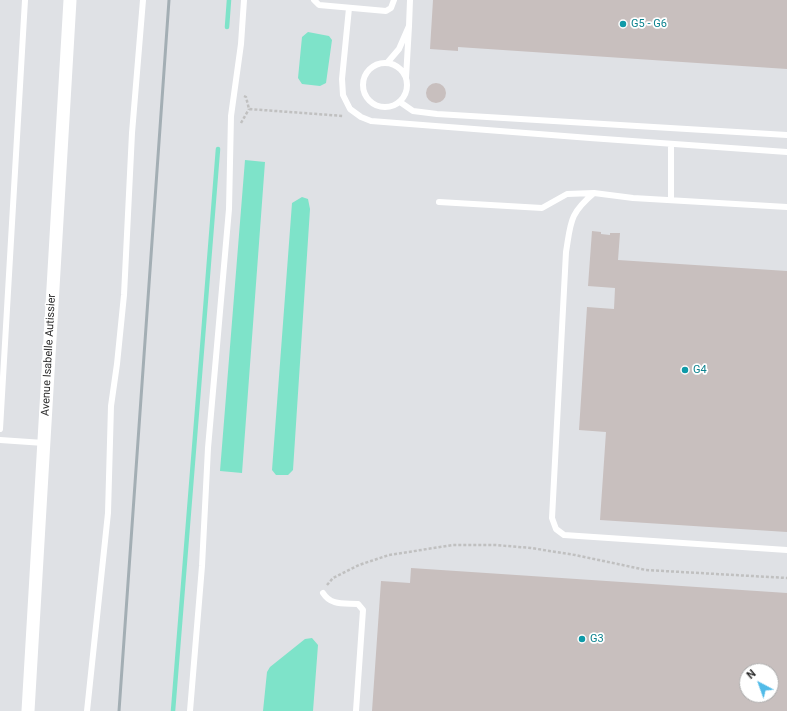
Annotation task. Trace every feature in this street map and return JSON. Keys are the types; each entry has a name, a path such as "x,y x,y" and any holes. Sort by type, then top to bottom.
{"street":[{"name":"Avenue Isabelle Autissier","path":"28,711 70,0"}],"lane":[{"path":"0,429 25,0"},
{"path":"88,711 108,513 111,406 124,295 132,133 143,0"},
{"path":"190,711 202,566 208,448 229,208 231,116 241,44 244,0"},
{"path":"314,0 319,5 386,11 391,8 394,0"},
{"path":"406,78 398,68 387,63 374,65 365,74 362,86 366,98 376,106 388,107 400,102 406,91 410,0"},
{"path":"349,8 342,79 343,95 350,109 361,117 371,121 787,152"},
{"path":"387,63 399,49 409,26"},
{"path":"400,102 413,111 437,114 787,135"},
{"path":"670,200 672,144"},
{"path":"594,193 580,204 571,219 566,252 552,518 556,529 564,535 787,550"},
{"path":"439,202 542,208 568,194 594,193 633,198 787,207"},
{"path":"0,440 44,443"},
{"path":"323,593 327,599 334,603 358,604 363,610 356,711"}],"path":[{"path":"234,91 246,97 249,109 361,117"},
{"path":"323,593 325,587 333,578 359,565 389,554 453,545 496,545 531,548 574,555 646,570 787,578"}],"shaded area":[{"path":"0,0 787,0 787,711 0,711"},
{"path":"308,32 329,36 332,40 326,83 320,86 302,84 298,78 302,37"},
{"path":"245,160 265,162 242,473 220,471"},
{"path":"302,197 308,199 310,209 293,470 288,475 276,475 272,470 292,203"},
{"path":"312,638 318,645 313,711 263,711 267,672 270,667 305,639"}],"building":[{"name":"G5 - G6","path":"433,0 787,0 787,69 458,47 458,51 430,49"},
{"path":"432,83 440,83 446,89 446,97 440,103 432,103 426,97 426,89"},
{"name":"G4","path":"592,231 610,235 610,233 620,233 618,260 787,271 787,532 600,520 606,432 579,430 587,307 614,309 615,288 588,286"},
{"name":"G3","path":"411,568 787,593 787,711 372,711 381,581 410,583"}],"waterway":[{"path":"227,27 229,0"},
{"path":"173,711 218,149"}],"railway":[{"path":"119,711 169,0"}],"place":[{"name":"G5 - G6","path":"623,24"},
{"name":"G4","path":"685,370"},
{"name":"G3","path":"582,639"}]}
